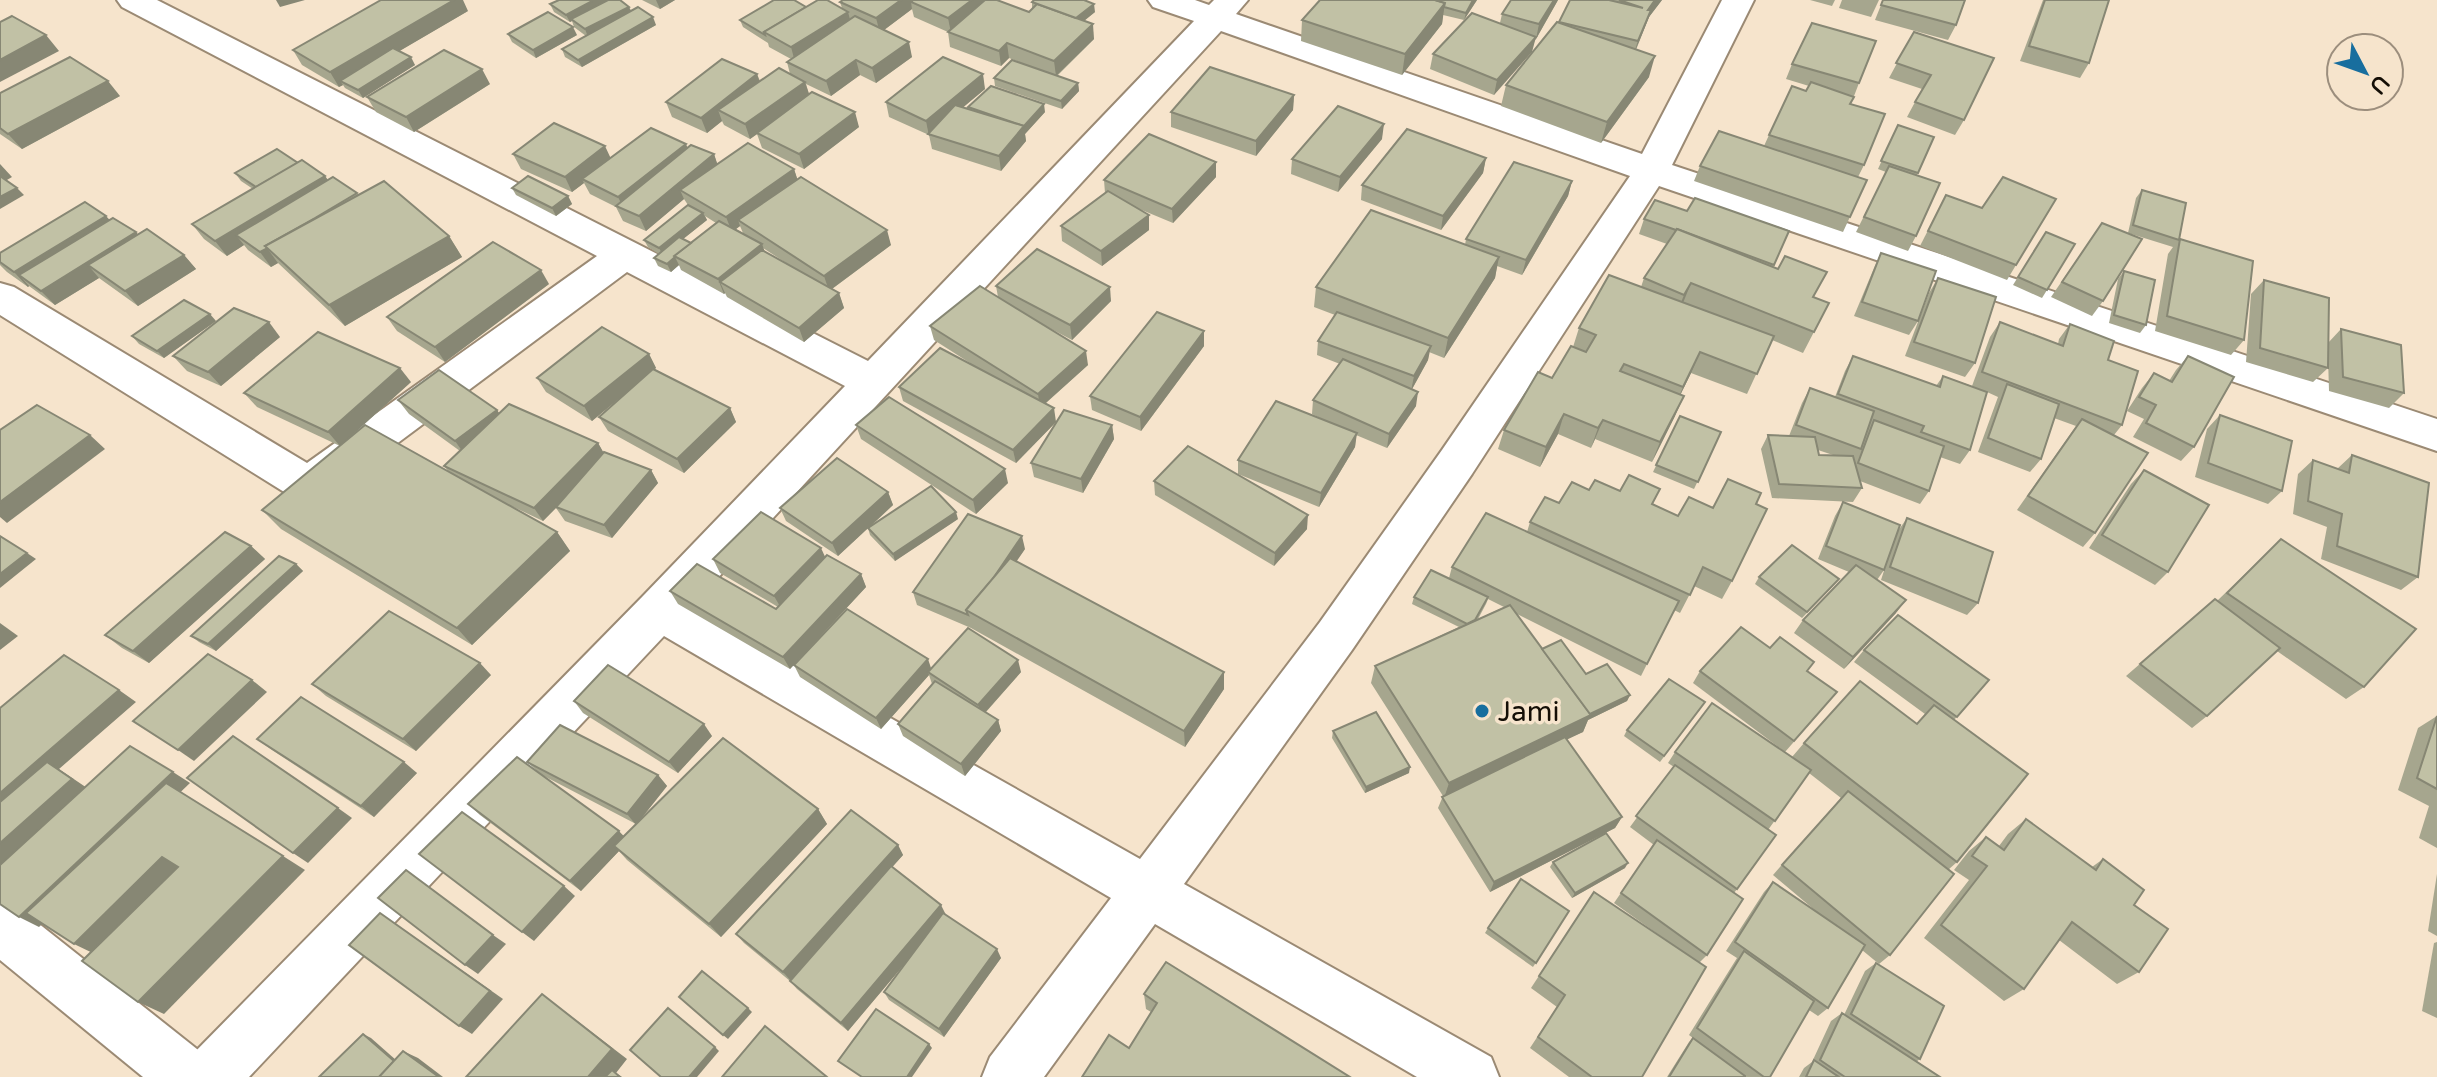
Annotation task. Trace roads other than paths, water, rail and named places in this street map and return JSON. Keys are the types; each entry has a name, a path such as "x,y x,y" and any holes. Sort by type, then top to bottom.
{"main road":[{"path":"133,0 873,382"},
{"path":"1164,0 1223,9 1651,171 2437,435"},
{"path":"1010,1077 1336,636 1457,462 1651,171 1738,0"},
{"path":"210,1077 659,610 1223,9"},
{"path":"0,297 304,483 325,474 624,255"},
{"path":"659,610 1471,1077"},
{"path":"0,926 187,1077"}],"place":[{"name":"Jami","path":"1482,711"}]}
